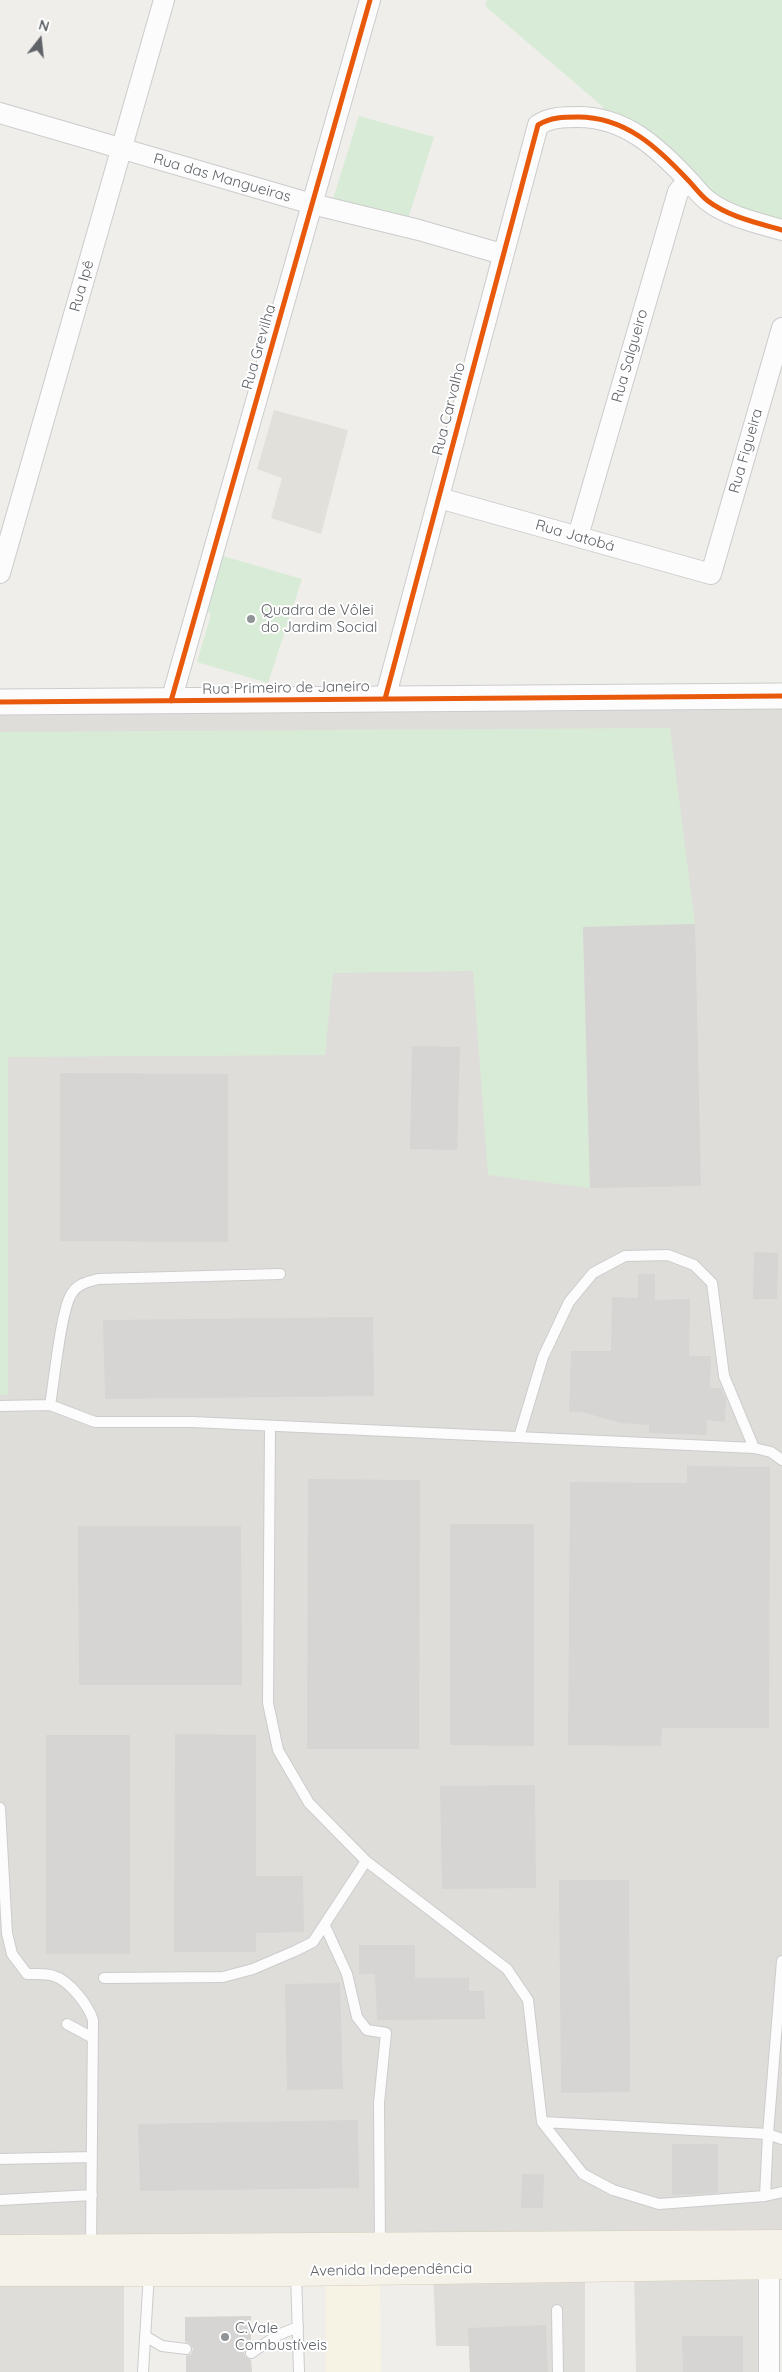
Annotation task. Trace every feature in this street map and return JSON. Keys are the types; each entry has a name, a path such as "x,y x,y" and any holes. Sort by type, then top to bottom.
{"main road":[{"name":"Avenida Independência","path":"0,2250 91,2260"},
{"name":"Avenida Independência","path":"0,2272 91,2260 775,2255"}],"street":[{"name":"Rua Ipê","path":"0,573 164,0"},
{"name":"Rua Grevilha","path":"171,701 370,0"},
{"name":"Rua das Mangueiras","path":"0,113 312,204 419,230 502,254"},
{"name":"Rua Carvalho","path":"385,699 440,498 502,254 538,125 548,119 569,117 588,117 610,121 630,129 646,141 688,180"},
{"path":"688,180 708,201 724,210 782,230"},
{"name":"Rua Salgueiro","path":"578,536 678,192 688,180"},
{"name":"Rua Figueira","path":"711,574 782,328"},
{"name":"Rua Jatobá","path":"440,498 711,574"},
{"name":"Rua Primeiro de Janeiro","path":"0,702 782,696"},
{"path":"770,2372 775,2255"}],"lane":[{"path":"519,1438 543,1357 569,1302 593,1272 626,1256 668,1255 694,1265 712,1283 724,1376 754,1448"},
{"path":"50,1405 64,1315 70,1295 80,1284 98,1279 280,1274"},
{"path":"0,1406 50,1405 95,1422 192,1422 754,1448 771,1452 782,1460"},
{"path":"270,1427 268,1703 278,1750 310,1803 366,1861 507,1969 528,2000 542,2122 582,2174 613,2190 659,2204 765,2196 782,2192"},
{"path":"0,1808 7,1933 12,1954 27,1974 56,1976 72,1988 90,2011 93,2020 91,2260"},
{"path":"104,1978 223,1977 253,1969 296,1951 313,1942 366,1861"},
{"path":"325,1926 347,1974 357,2018 367,2030 386,2033 379,2103 380,2258"},
{"path":"765,2196 782,1961"},
{"path":"67,2024 93,2038"},
{"path":"542,2122 768,2134 782,2140"},
{"path":"0,2159 92,2157"},
{"path":"0,2200 92,2195"},
{"path":"143,2372 149,2259"},
{"path":"296,2260 299,2372"},
{"path":"557,2310 558,2372"},
{"path":"251,2353 278,2335 298,2327"},
{"path":"145,2336 162,2346 186,2349"}],"shaded area":[{"path":"274,410 348,430 321,534 271,518 282,478 257,469"},
{"path":"782,696 782,2244 0,2249 0,702"},
{"path":"769,2265 769,2372 636,2372 634,2267"},
{"path":"585,2267 585,2372 470,2372 469,2346 436,2346 433,2269"},
{"path":"380,2270 381,2372 326,2372 326,2271"},
{"path":"124,2271 124,2372 0,2372 0,2272"}],"green space":[{"path":"487,0 782,0 782,230 741,217 610,121 602,106 485,6"},
{"path":"359,116 434,137 407,222 333,199"},
{"path":"223,556 302,579 268,683 197,662 211,614 207,611"},
{"path":"670,728 695,924 583,927 590,1188 488,1175 473,971 333,973 325,1055 8,1057 8,1394 0,1395 0,732"}],"building":[{"path":"695,924 701,1186 590,1188 583,927"},
{"path":"412,1046 460,1047 457,1150 410,1149"},
{"path":"60,1073 228,1074 228,1242 60,1241"},
{"path":"754,1252 778,1253 777,1299 753,1299"},
{"path":"638,1274 655,1274 655,1300 690,1299 689,1356 711,1356 710,1388 721,1388 726,1399 725,1422 706,1420 707,1435 649,1433 649,1425 621,1423 582,1412 569,1412 571,1351 611,1351 612,1297 638,1298"},
{"path":"373,1317 374,1396 105,1399 103,1320"},
{"path":"687,1466 770,1467 769,1728 662,1728 661,1746 568,1745 570,1482 687,1483"},
{"path":"308,1479 420,1480 419,1749 307,1749"},
{"path":"450,1524 534,1524 534,1746 450,1745"},
{"path":"78,1526 241,1526 242,1685 79,1685"},
{"path":"175,1734 256,1735 256,1876 303,1876 304,1932 256,1933 256,1952 174,1952"},
{"path":"46,1735 130,1735 130,1954 46,1954"},
{"path":"535,1785 536,1888 442,1889 440,1786"},
{"path":"559,1880 629,1880 630,2092 561,2093"},
{"path":"359,1945 415,1945 415,1978 469,1978 469,1991 484,1991 485,2019 377,2020 375,1974 359,1974"},
{"path":"340,1983 343,2089 287,2090 285,1984"},
{"path":"358,2120 359,2188 140,2191 138,2124"},
{"path":"672,2144 718,2144 718,2193 672,2195"},
{"path":"522,2174 544,2174 543,2208 521,2208"},
{"path":"251,2316 251,2345 244,2353 251,2360 252,2372 186,2372 186,2356 191,2354 193,2349 190,2344 185,2342 185,2317"},
{"path":"546,2325 548,2372 470,2372 468,2328"},
{"path":"682,2336 743,2336 743,2372 683,2372"}],"cycle path":[{"path":"171,701 370,0"},
{"path":"385,699 538,125 553,119 578,117 595,118 625,128 652,145 702,196 716,207 744,219 782,230"},
{"path":"0,702 782,696"}],"place":[{"name":"Quadra de Vôlei do Jardim Social","path":"251,619"},
{"name":"C.Vale Combustíveis","path":"225,2337"}]}
